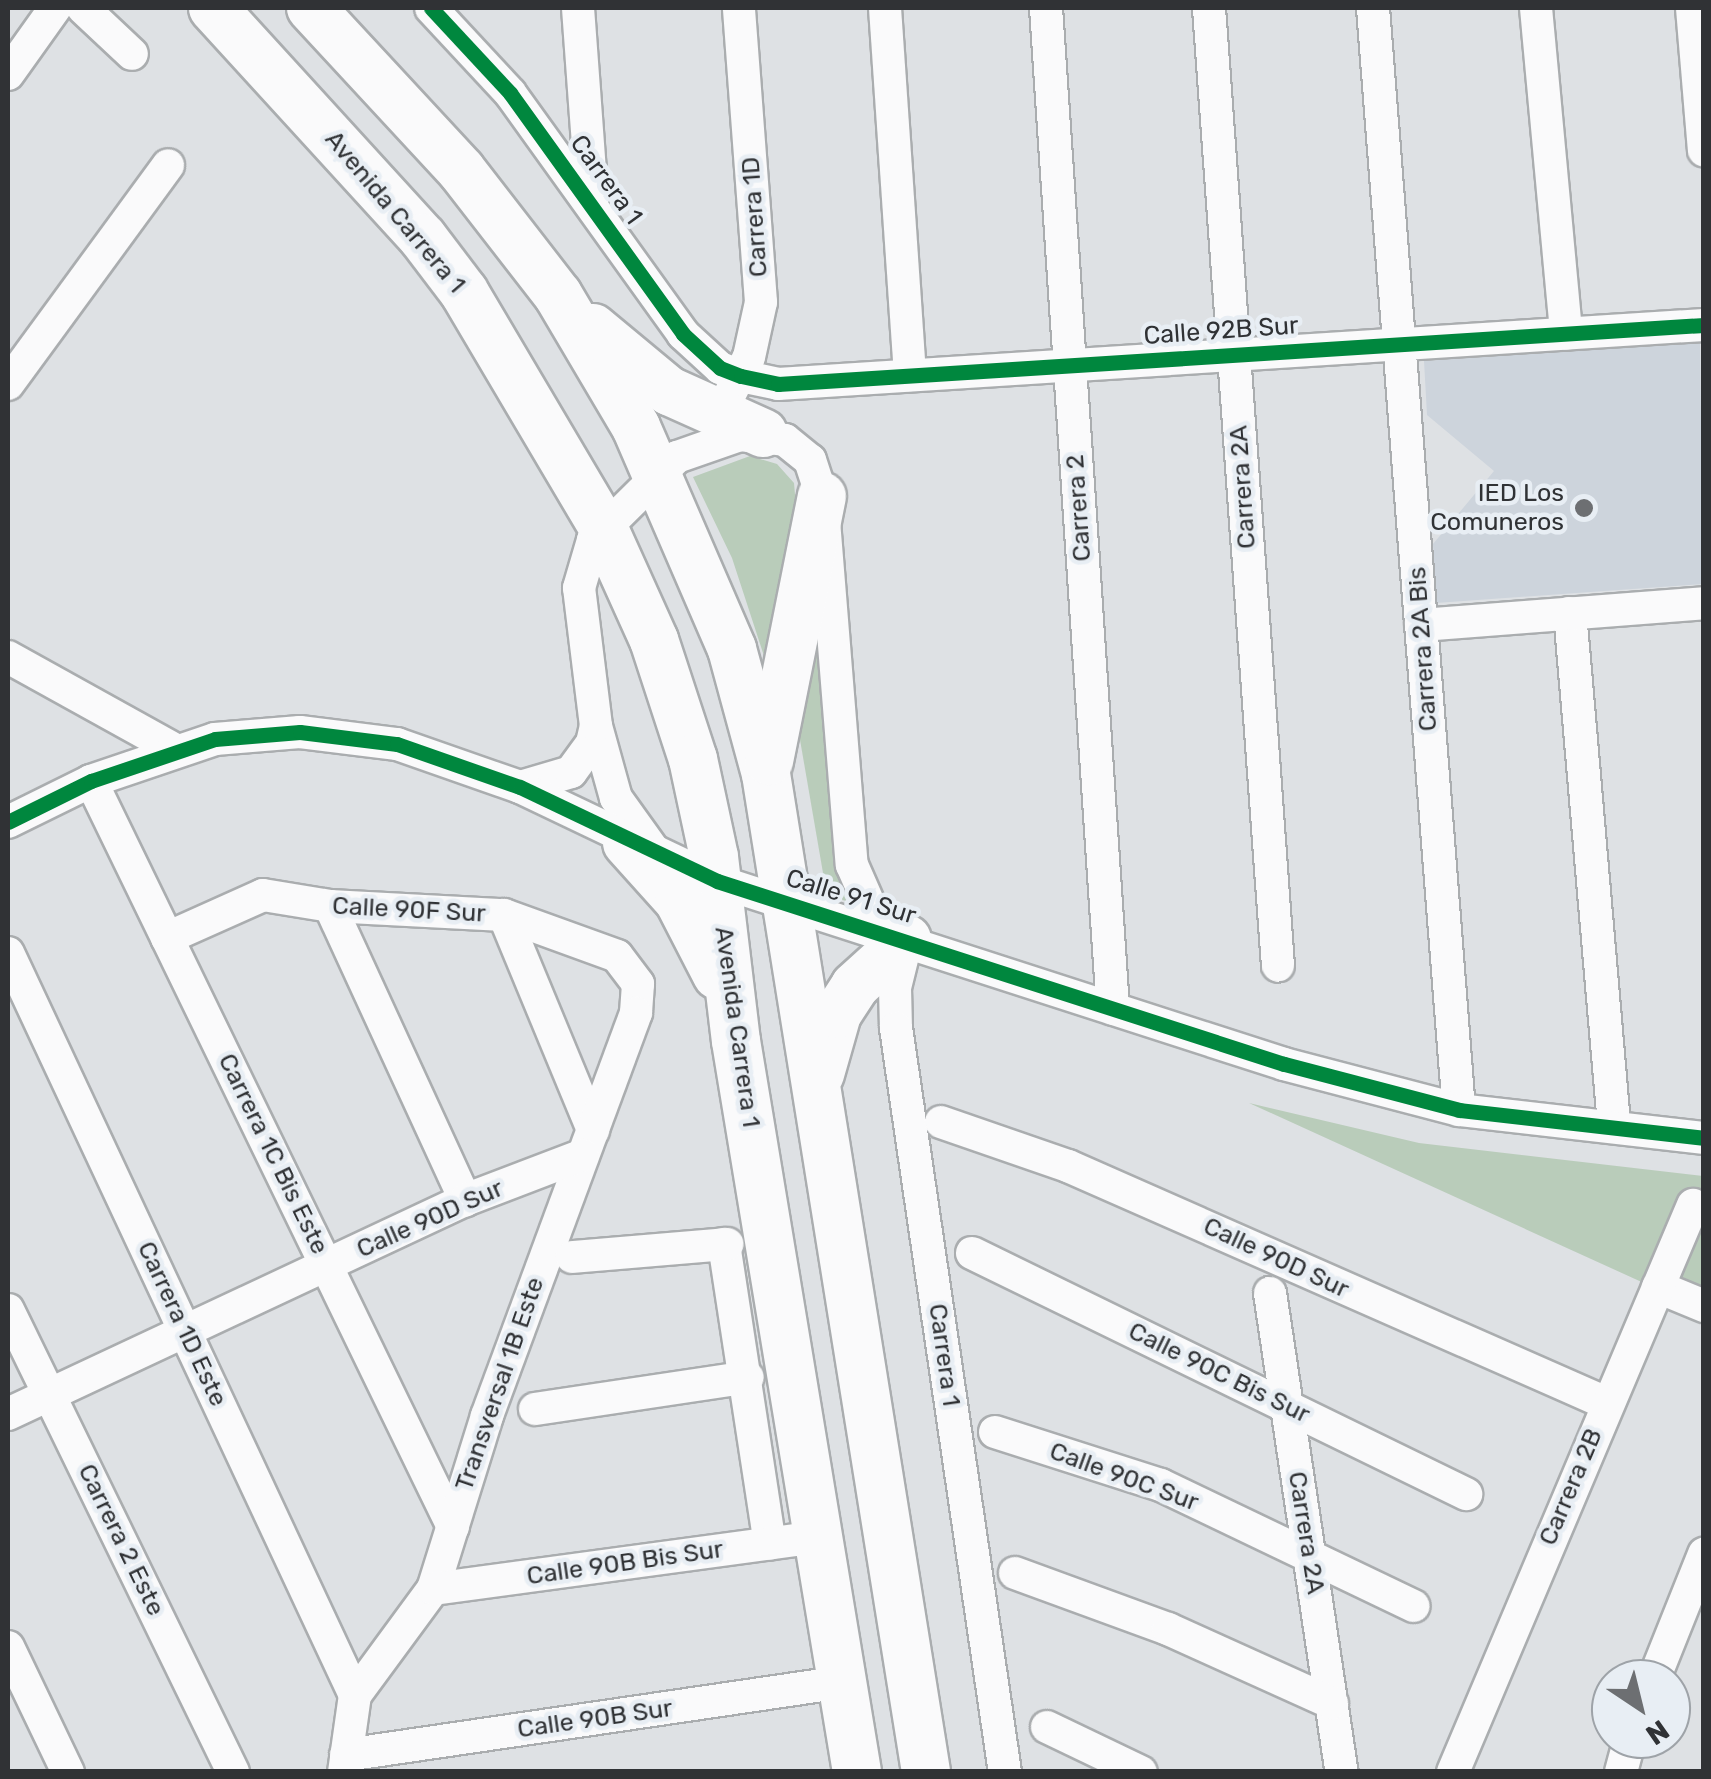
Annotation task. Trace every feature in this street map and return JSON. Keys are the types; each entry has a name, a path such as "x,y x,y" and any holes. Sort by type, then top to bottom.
{"highway":[{"name":"Avenida Carrera 1","path":"213,8 423,238 514,370 603,526 675,699 717,881 736,1041 857,1772"},
{"path":"311,8 461,170 558,295 656,471 710,588 766,774 926,1772"},
{"path":"558,295 654,380 712,414 763,433"},
{"path":"766,774 822,496"},
{"path":"644,850 698,934 736,1041"},
{"path":"820,1112 825,1046 838,1014 855,986 907,939"}],"street":[{"path":"8,74 54,8"},
{"path":"83,8 132,54"},
{"name":"Carrera 1","path":"432,8 510,94 592,200 684,334 720,368 742,376"},
{"path":"578,8 592,200"},
{"name":"Carrera 1D","path":"712,414 742,376 761,302 739,8"},
{"path":"885,8 910,376"},
{"name":"Carrera 2","path":"1046,8 1113,1008"},
{"name":"Carrera 2A","path":"1209,8 1278,966"},
{"name":"Carrera 2A Bis","path":"1373,8 1459,1110"},
{"path":"1536,8 1566,334"},
{"path":"1692,8 1704,150"},
{"path":"8,384 168,166"},
{"name":"Calle 92B Sur","path":"742,376 778,384 1704,325"},
{"path":"644,850 616,798 596,726 579,588 582,562 603,526 656,471 697,447 763,433"},
{"name":"Calle 91 Sur","path":"763,433 795,445 810,460 822,496 852,865 870,906 907,939"},
{"path":"1421,624 1704,603"},
{"path":"1570,614 1614,1124"},
{"path":"8,657 174,748"},
{"path":"520,787 571,772 596,726"},
{"name":"Calle 91 Sur","path":"8,822 91,781 174,748 263,734 337,734 424,751 520,787 644,850 717,881 1113,1008 1459,1110 1614,1124 1704,1138"},
{"name":"Carrera 1C Bis Este","path":"91,781 453,1528"},
{"name":"Calle 90F Sur","path":"167,938 263,895 330,906 504,915 617,956 638,984"},
{"path":"330,906 465,1200"},
{"path":"504,915 588,1142"},
{"name":"Carrera 1","path":"907,939 895,988 896,1028 1005,1772"},
{"name":"Carrera 1D Este","path":"8,953 356,1695"},
{"name":"Transversal 1B Este","path":"345,1763 356,1695 433,1589 636,1013 638,984"},
{"name":"Calle 90D Sur","path":"942,1122 1068,1166 1606,1403"},
{"name":"Calle 90D Sur","path":"8,1414 588,1142"},
{"name":"Carrera 2B","path":"1453,1772 1693,1205"},
{"path":"572,1258 726,1244 770,1543"},
{"name":"Calle 90C Bis Sur","path":"972,1253 1466,1494"},
{"path":"1658,1288 1704,1306"},
{"name":"Carrera 2A","path":"1270,1294 1342,1772"},
{"name":"Carrera 2 Este","path":"8,1310 233,1772"},
{"path":"534,1409 747,1377"},
{"name":"Calle 90C Sur","path":"995,1432 1161,1484 1412,1606"},
{"name":"Calle 90B Bis Sur","path":"433,1589 818,1537"},
{"path":"1662,1659 1704,1554"},
{"path":"1016,1573 1168,1629 1332,1703"},
{"path":"8,1647 68,1772"},
{"name":"Calle 90B Sur","path":"345,1763 843,1682"},
{"path":"1048,1726 1141,1772"}],"shaded area":[{"name":"IED Los Comuneros","path":"1700,342 1703,584 1436,603 1433,544 1494,471 1427,415 1424,361"}],"green space":[{"path":"750,456 777,464 794,483 797,517 766,662 732,558 693,477"},
{"path":"820,575 858,904 827,896 794,705"},
{"path":"1249,1103 1419,1143 1703,1176 1703,1310"}],"cycle path":[{"path":"431,8 510,93 683,334 720,368 741,376 778,384 1704,325"},
{"path":"8,822 91,781 215,739 300,732 397,744 520,787 717,881 1284,1064 1459,1110 1704,1138"}],"place":[{"name":"IED Los Comuneros","path":"1584,508"}]}
